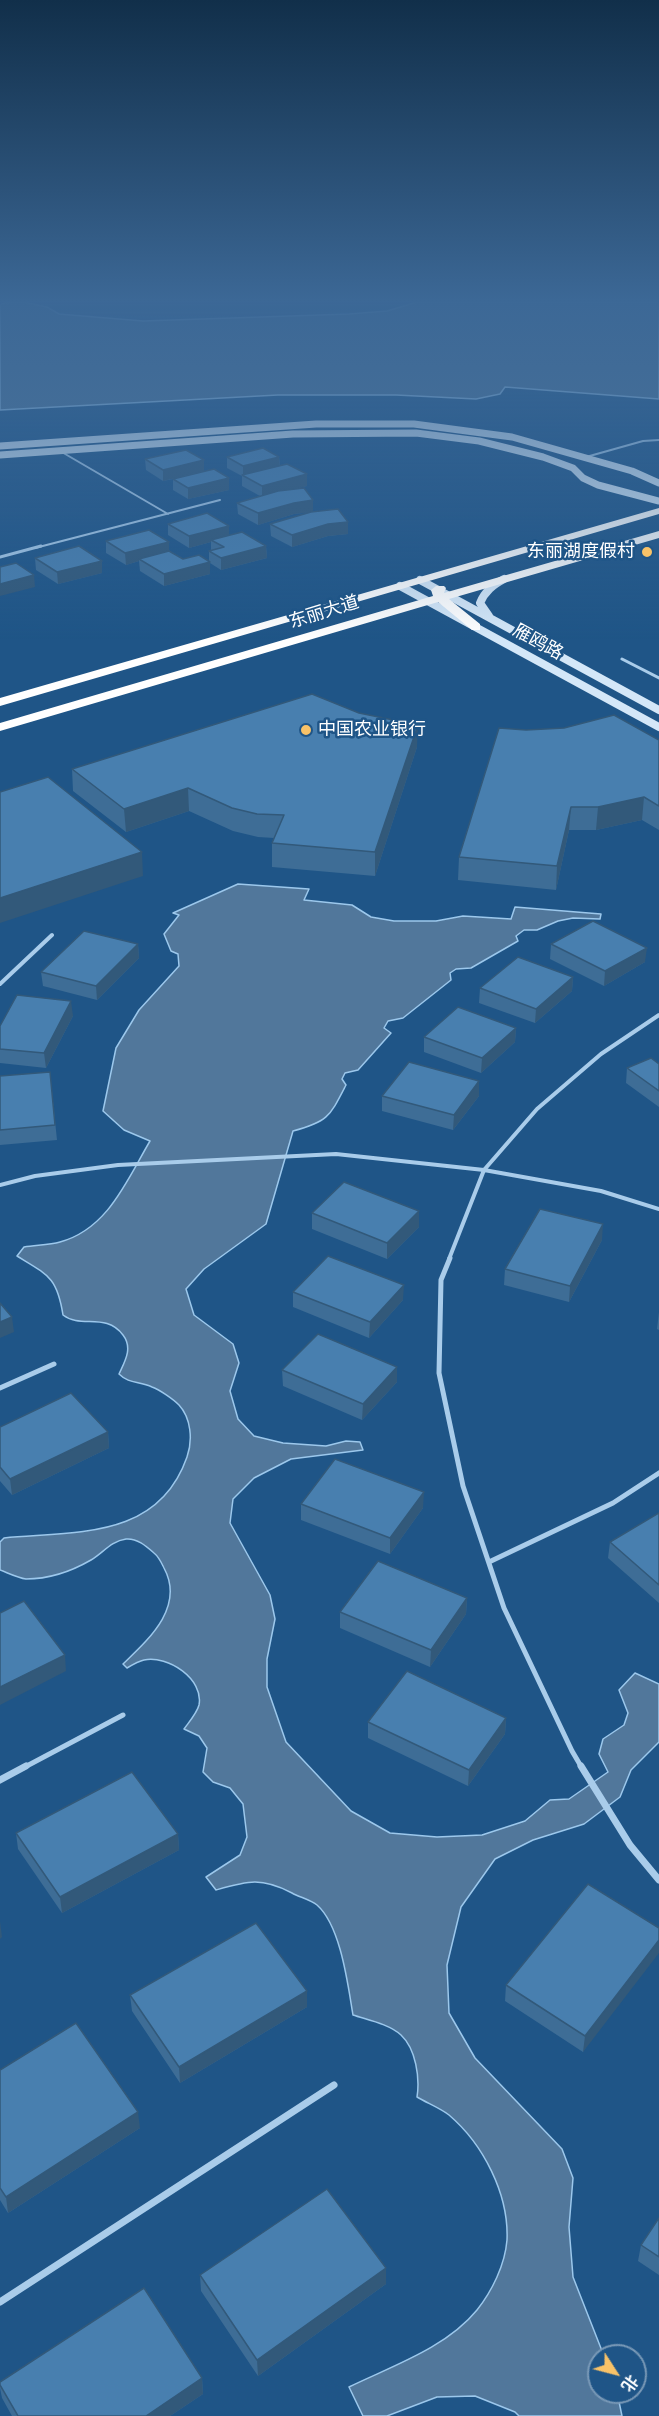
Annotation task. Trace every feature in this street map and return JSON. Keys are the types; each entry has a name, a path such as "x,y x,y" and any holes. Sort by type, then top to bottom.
{"highway":[{"name":"东丽大道","path":"0,702 659,512"},
{"name":"东丽大道","path":"0,727 437,595 659,534"},
{"path":"476,627 437,595 451,578 482,563"}],"street":[{"path":"0,446 316,424 379,423 447,427 512,437 632,471 659,483"},
{"path":"316,424 320,433"},
{"path":"0,455 320,433 384,432 479,441 543,457 573,468 583,478 598,485 659,501"},
{"path":"54,441 60,451"},
{"path":"494,621 482,609 480,603 482,597 490,586 510,576"},
{"name":"雁鸥路","path":"420,580 437,595"},
{"name":"雁鸥路","path":"400,586 437,595 494,621 659,710"},
{"name":"雁鸥路","path":"476,627 659,727"}],"lane":[{"path":"585,458 643,441 659,440"},
{"path":"60,451 168,514"},
{"path":"0,557 220,500"},
{"path":"622,659 659,678"},
{"path":"0,984 52,935"},
{"path":"659,1015 601,1054 537,1109 484,1170 441,1280 439,1373 463,1486 504,1608 572,1751 630,1845 659,1880"},
{"path":"0,1185 35,1176 118,1165 336,1154 484,1170 602,1191 659,1209"},
{"path":"0,1388 54,1364"},
{"path":"489,1562 614,1503 659,1473"},
{"path":"0,1780 123,1715"},
{"path":"0,2302 334,2085"}],"water":[{"path":"238,884 309,889 304,900 352,905 371,917 394,921 436,921 463,916 511,919 515,907 601,914 600,919 573,918 558,921 537,930 524,930 516,936 518,941 471,968 456,969 450,973 451,980 403,1018 388,1021 384,1028 391,1033 358,1070 345,1073 342,1079 346,1085 327,1116 321,1121 293,1131 266,1224 204,1269 186,1289 194,1315 233,1344 239,1363 230,1391 238,1419 254,1436 283,1443 326,1446 346,1441 360,1442 363,1450 291,1459 254,1478 233,1499 230,1523 270,1595 275,1619 267,1659 267,1687 286,1742 351,1811 390,1833 437,1837 482,1835 525,1821 550,1800 569,1799 608,1772 599,1754 603,1739 624,1725 628,1713 619,1690 635,1673 659,1684 659,1742 631,1770 620,1797 584,1824 533,1840 495,1859 461,1907 447,1965 449,2013 475,2058 562,2149 573,2178 569,2227 573,2277 599,2344 587,2344 587,2404 620,2404 622,2416 519,2416 515,2412 475,2396 437,2397 387,2416 363,2416 349,2387 418,2355 450,2335 477,2310 493,2286 504,2259 507,2240 504,2205 492,2171 473,2140 449,2115 417,2097 416,2064 410,2048 401,2035 384,2025 353,2015 338,1941 325,1915 317,1905 281,1888 263,1883 237,1884 216,1890 206,1877 240,1855 247,1837 243,1804 230,1788 213,1782 203,1772 207,1748 199,1736 184,1729 199,1705 196,1686 190,1678 173,1665 163,1661 144,1660 127,1668 123,1664 153,1633 167,1609 170,1596 169,1582 157,1556 141,1543 126,1539 111,1545 84,1564 51,1576 26,1579 0,1570 0,1542 4,1538 86,1531 112,1526 135,1517 156,1504 174,1484 187,1457 190,1430 186,1416 179,1405 155,1388 119,1374 128,1350 123,1335 109,1324 78,1321 63,1315 58,1292 49,1278 17,1256 24,1247 56,1243 77,1236 104,1215 124,1187 150,1141 124,1130 103,1111 116,1048 139,1010 179,966 178,954 171,951 164,934 179,915 173,913"}],"building":[{"path":"263,448 279,457 243,466 227,457"},
{"path":"186,450 204,460 163,470 145,459"},
{"path":"287,464 307,474 262,486 242,475"},
{"path":"214,469 229,478 188,488 173,479"},
{"path":"304,488 313,500 258,513 237,503 278,491"},
{"path":"338,509 348,522 328,524 292,535 270,524 311,512"},
{"path":"207,513 229,526 189,536 168,524"},
{"path":"149,530 169,542 125,553 106,541"},
{"path":"242,532 266,546 221,558 209,551 224,547 211,540"},
{"path":"79,546 102,561 57,572 35,558"},
{"path":"169,551 183,559 199,555 210,562 164,574 139,559"},
{"path":"16,563 34,575 0,584 0,567"},
{"path":"312,694 359,713 418,725 375,852 272,843 284,815 257,814 232,808 188,788 124,809 72,769"},
{"path":"614,715 659,740 659,806 644,797 598,807 571,807 557,866 459,857 499,728 526,730 564,728"},
{"path":"48,777 142,852 0,898 0,792"},
{"path":"593,921 647,948 605,971 551,944"},
{"path":"84,931 138,944 96,986 41,972"},
{"path":"518,957 573,977 536,1009 480,988"},
{"path":"17,995 71,1001 44,1053 0,1049 0,1026"},
{"path":"458,1007 516,1028 482,1058 424,1037"},
{"path":"651,1058 659,1064 659,1091 627,1068"},
{"path":"409,1062 479,1081 454,1115 382,1096"},
{"path":"50,1072 55,1125 0,1130 0,1076"},
{"path":"344,1182 419,1211 387,1243 312,1213"},
{"path":"540,1209 603,1224 570,1286 505,1269"},
{"path":"328,1256 404,1285 370,1322 293,1292"},
{"path":"0,1303 12,1317 0,1322"},
{"path":"318,1334 397,1367 363,1404 282,1370"},
{"path":"71,1393 108,1432 10,1479 0,1467 0,1427"},
{"path":"335,1459 424,1492 390,1538 301,1504"},
{"path":"659,1513 659,1585 610,1542"},
{"path":"378,1561 467,1598 431,1650 340,1612"},
{"path":"24,1601 65,1655 0,1687 0,1613"},
{"path":"407,1671 506,1718 469,1770 368,1722"},
{"path":"132,1772 178,1834 60,1897 16,1833"},
{"path":"588,1884 659,1928 659,1940 585,2036 506,1985"},
{"path":"256,1923 307,1991 179,2067 130,1995"},
{"path":"76,2023 138,2112 6,2197 0,2188 0,2070"},
{"path":"327,2189 386,2268 257,2360 200,2275"},
{"path":"659,2218 659,2257 641,2245"},
{"path":"144,2288 202,2378 146,2416 18,2416 0,2382"}],"place":[{"name":"东丽湖度假村","path":"647,552"},
{"name":"中国农业银行","path":"306,730"}]}
